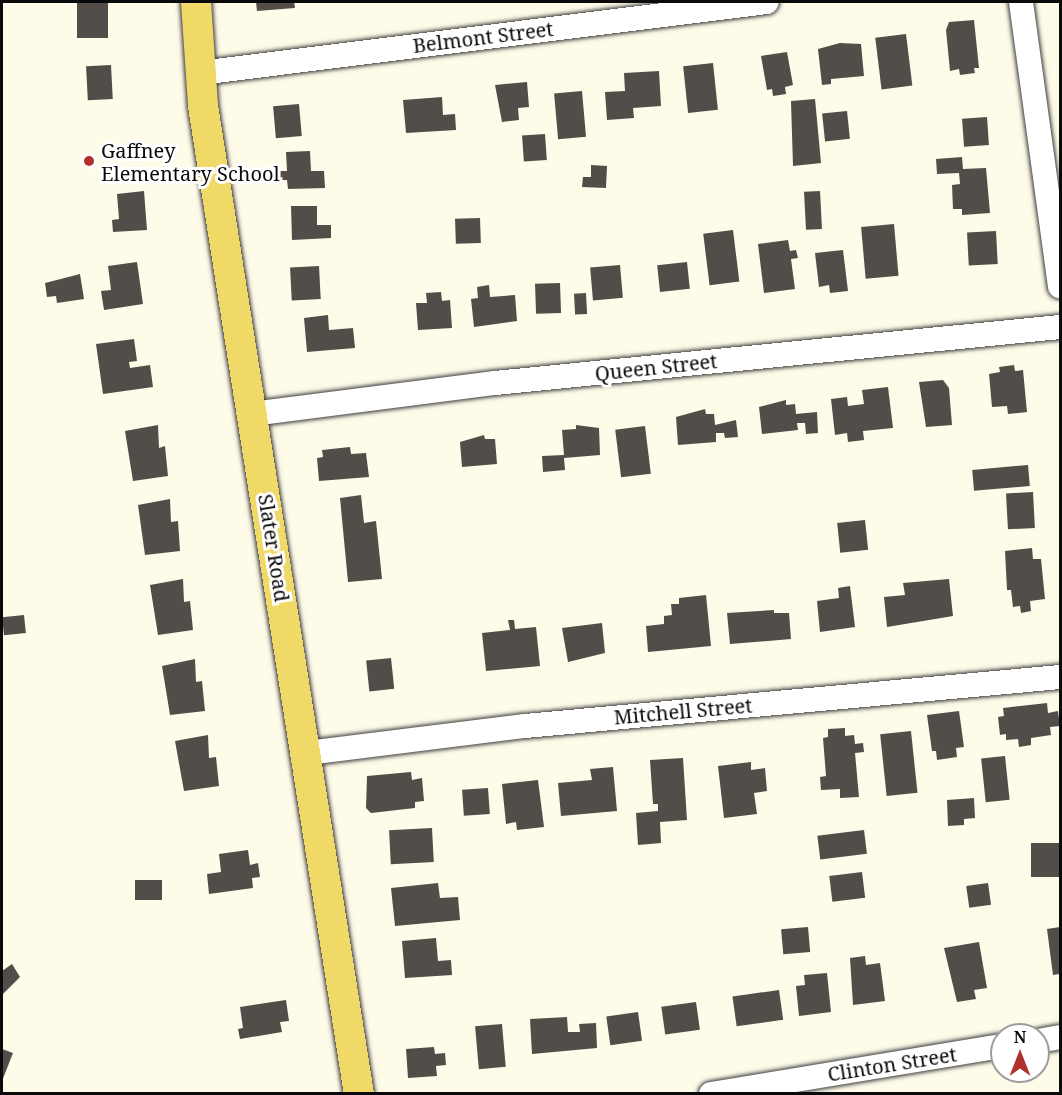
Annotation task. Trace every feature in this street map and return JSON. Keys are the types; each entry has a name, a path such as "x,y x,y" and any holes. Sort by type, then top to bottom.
{"main road":[{"name":"Slater Road","path":"196,2 200,73 359,1094"}],"street":[{"name":"Belmont Street","path":"200,73 767,2"},
{"path":"1021,2 1060,286"},
{"name":"Queen Street","path":"252,414 495,383 1060,327"},
{"name":"Mitchell Street","path":"307,753 525,726 1060,677"},
{"name":"Clinton Street","path":"712,1093 990,1048"}],"building":[{"path":"77,2 108,2 108,38 77,38"},
{"path":"256,2 294,2 295,8 257,11"},
{"path":"974,20 979,68 974,68 975,73 960,75 959,69 950,71 946,30 949,22"},
{"path":"906,34 912,86 882,89 875,38"},
{"path":"840,43 861,44 864,76 831,79 831,84 822,85 818,49"},
{"path":"787,52 793,85 785,87 786,94 773,96 772,89 767,90 761,56"},
{"path":"713,63 718,110 688,113 683,66"},
{"path":"111,65 113,99 88,100 86,66"},
{"path":"659,71 661,106 633,108 634,118 607,120 605,92 625,91 624,73"},
{"path":"527,82 529,107 518,108 519,120 502,122 495,85"},
{"path":"582,91 586,137 558,139 554,93"},
{"path":"442,97 443,115 455,114 456,130 406,133 403,100"},
{"path":"815,99 821,163 793,166 791,101"},
{"path":"299,104 302,136 276,138 273,106"},
{"path":"847,111 850,139 825,141 822,114"},
{"path":"987,117 989,145 964,147 962,119"},
{"path":"545,134 547,160 524,162 522,136"},
{"path":"310,151 311,171 324,171 325,188 288,189 287,180 278,180 278,171 287,171 286,152"},
{"path":"962,157 963,169 986,168 990,213 962,215 962,209 953,209 952,185 960,184 959,173 937,174 936,159"},
{"path":"591,165 607,166 606,188 582,187 583,177 591,177"},
{"path":"144,191 147,230 113,232 112,220 119,219 117,194"},
{"path":"820,191 822,229 806,230 804,192"},
{"path":"291,206 317,206 317,225 331,225 331,238 292,240"},
{"path":"480,218 481,243 456,244 455,219"},
{"path":"894,224 899,276 866,279 861,227"},
{"path":"733,230 739,282 710,285 703,234"},
{"path":"996,231 998,264 969,265 967,233"},
{"path":"788,240 790,251 796,250 798,258 791,259 795,289 764,293 758,244"},
{"path":"843,250 848,291 830,293 829,285 819,287 815,253"},
{"path":"137,262 143,304 104,310 101,291 111,290 108,266"},
{"path":"687,262 690,289 660,292 657,265"},
{"path":"620,265 623,298 593,300 590,268"},
{"path":"319,266 321,299 292,300 290,268"},
{"path":"80,274 84,299 57,303 56,296 47,297 45,283"},
{"path":"560,283 561,313 536,314 535,284"},
{"path":"489,285 490,297 515,295 517,321 474,327 471,299 478,298 477,287"},
{"path":"441,292 442,301 450,300 452,328 418,330 416,303 427,303 426,293"},
{"path":"586,293 587,314 575,315 574,294"},
{"path":"328,315 329,330 353,328 355,348 307,352 304,318"},
{"path":"134,339 137,361 129,362 130,368 150,365 153,387 103,394 96,344"},
{"path":"1014,365 1015,371 1023,370 1027,412 1008,414 1007,406 992,407 989,374 1000,372 999,367"},
{"path":"943,380 949,388 952,425 926,427 919,382"},
{"path":"888,387 893,428 863,431 864,440 848,442 847,433 835,435 831,399 847,397 848,406 864,404 862,390"},
{"path":"786,400 786,405 795,404 796,414 817,412 818,433 806,434 805,423 797,423 798,430 762,434 759,407"},
{"path":"705,409 706,414 714,414 715,425 736,420 738,437 725,438 724,433 716,433 716,442 678,445 676,417"},
{"path":"158,425 159,448 165,446 168,476 133,481 125,431"},
{"path":"576,425 599,428 600,455 564,458 565,470 543,472 542,456 564,455 562,430 576,429"},
{"path":"645,426 651,474 621,477 615,430"},
{"path":"484,435 485,439 495,439 497,464 462,467 460,442"},
{"path":"350,447 351,454 366,453 369,477 319,481 317,458 323,457 322,450"},
{"path":"1028,465 1030,486 974,491 972,470"},
{"path":"1033,492 1035,528 1008,529 1006,493"},
{"path":"361,495 364,523 376,521 382,579 348,582 340,498"},
{"path":"170,499 171,522 178,521 180,551 145,555 138,505"},
{"path":"865,520 868,550 840,553 837,523"},
{"path":"1032,548 1033,559 1041,559 1045,599 1030,601 1031,611 1021,613 1020,606 1013,607 1011,590 1007,590 1005,551"},
{"path":"183,579 184,602 190,601 193,630 158,635 150,585"},
{"path":"949,579 953,616 887,627 884,597 905,595 903,583"},
{"path":"850,586 855,627 820,632 817,601 839,598 838,588"},
{"path":"706,595 711,646 648,652 646,626 664,624 664,616 672,615 671,604 679,604 679,598"},
{"path":"774,610 774,613 789,613 791,639 730,644 727,613"},
{"path":"24,615 26,633 4,635 2,617"},
{"path":"508,620 514,620 515,629 536,627 540,666 486,671 482,633 510,630"},
{"path":"602,623 605,653 568,662 562,628"},
{"path":"391,658 394,689 369,691 366,661"},
{"path":"195,659 196,682 202,681 205,711 170,715 162,666"},
{"path":"1047,703 1048,713 1058,711 1060,726 1050,727 1051,735 1031,738 1031,745 1019,747 1018,739 1006,740 1006,734 1000,735 998,717 1004,716 1003,708"},
{"path":"959,711 964,747 956,748 957,757 937,760 936,751 932,751 927,715"},
{"path":"845,728 845,736 854,735 855,744 863,743 864,752 855,753 859,797 840,798 840,789 821,790 820,777 826,776 823,738 828,737 828,729"},
{"path":"911,731 917,793 887,796 880,734"},
{"path":"208,735 209,758 216,757 219,786 184,791 175,741"},
{"path":"1005,756 1010,800 986,802 981,759"},
{"path":"683,758 687,820 660,822 661,843 638,845 636,813 658,811 658,804 653,804 650,760"},
{"path":"751,762 751,770 765,768 767,791 754,793 757,814 724,818 718,766"},
{"path":"613,767 617,811 561,816 558,783 592,780 590,769"},
{"path":"411,772 412,780 422,778 424,801 415,802 415,808 371,813 366,808 367,776"},
{"path":"538,780 544,827 517,830 516,822 506,824 502,784"},
{"path":"488,788 490,814 464,816 462,790"},
{"path":"974,798 975,818 964,819 964,825 948,826 947,800"},
{"path":"432,828 434,862 391,864 389,830"},
{"path":"864,830 867,854 820,860 817,836"},
{"path":"1031,843 1060,843 1060,877 1031,877"},
{"path":"248,850 250,865 258,863 260,877 252,878 253,888 209,894 207,874 221,872 219,854"},
{"path":"862,872 865,898 832,902 829,876"},
{"path":"135,880 162,880 162,900 135,900"},
{"path":"438,883 440,898 458,897 460,920 395,926 391,888"},
{"path":"988,883 991,905 969,908 966,886"},
{"path":"808,927 810,952 783,954 781,929"},
{"path":"1060,927 1060,974 1053,975 1047,929"},
{"path":"436,938 438,961 451,960 452,975 405,978 402,941"},
{"path":"979,942 987,988 974,990 976,999 957,1002 944,948"},
{"path":"865,956 866,965 880,963 885,1001 853,1005 850,958"},
{"path":"12,964 20,977 2,995 2,971"},
{"path":"827,973 831,1012 799,1016 796,986 805,985 804,975"},
{"path":"779,990 783,1020 737,1026 732,997"},
{"path":"286,1000 289,1021 280,1022 282,1032 240,1039 238,1029 243,1028 240,1007"},
{"path":"696,1002 700,1030 665,1035 661,1007"},
{"path":"638,1012 642,1041 610,1045 606,1016"},
{"path":"567,1017 568,1032 580,1032 579,1024 596,1023 597,1048 532,1054 530,1019"},
{"path":"502,1024 506,1067 479,1069 475,1026"},
{"path":"434,1047 435,1054 445,1053 446,1065 436,1066 437,1076 408,1078 406,1049"},
{"path":"2,1049 13,1053 2,1081"}],"place":[{"name":"Gaffney Elementary School","path":"89,161"}]}
